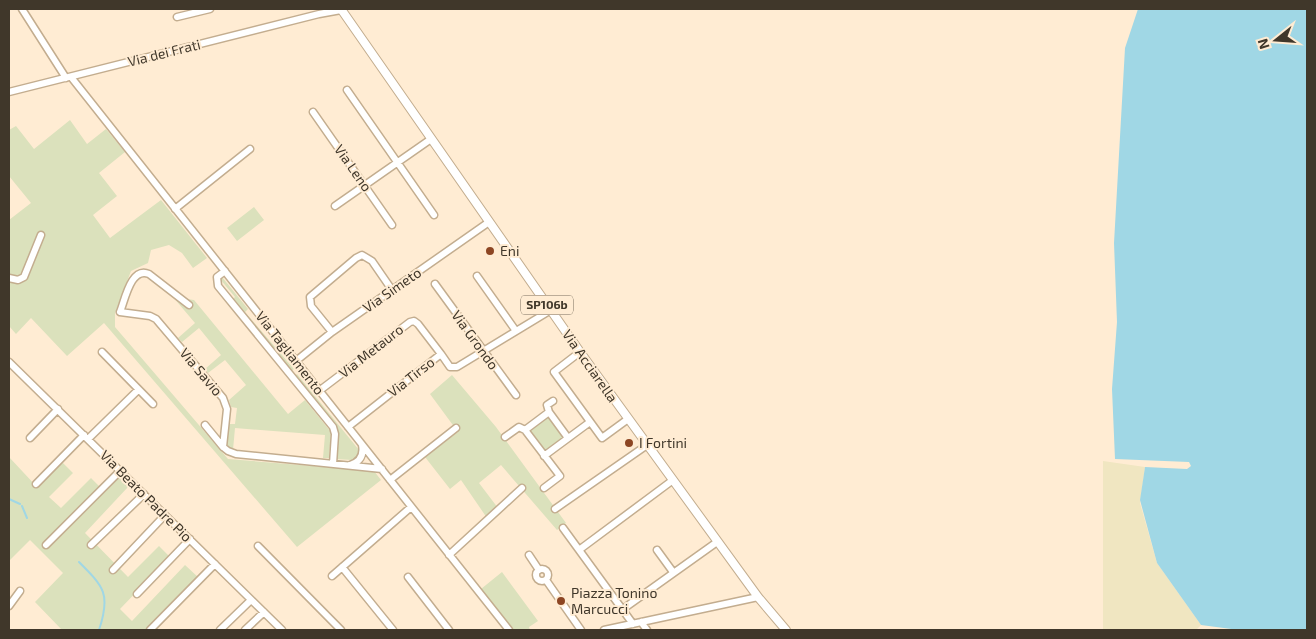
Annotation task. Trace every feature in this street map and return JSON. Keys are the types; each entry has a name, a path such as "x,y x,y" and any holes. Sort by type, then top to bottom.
{"main road":[{"name":"Via Acciarella","path":"341,9 646,445 758,597 785,630"}],"street":[{"name":"Via Tagliamento","path":"22,9 68,77 176,209 509,630"},
{"path":"177,17 210,9"},
{"name":"Via dei Frati","path":"319,14 329,9"},
{"name":"Via dei Frati","path":"9,92 341,9"},
{"path":"347,90 434,215"},
{"name":"Via Leno","path":"313,112 392,225"},
{"path":"334,206 431,139"},
{"path":"176,209 250,149"},
{"name":"Via Simeto","path":"296,361 332,332 489,222"},
{"path":"9,278 18,280 24,277 41,235"},
{"path":"332,332 311,306 310,297 358,256 364,256 370,260 392,290"},
{"path":"225,271 217,277 218,286 334,430 332,464"},
{"name":"Via Savio","path":"188,305 144,272 138,273 134,278 120,312 150,316 156,319 224,398 227,409 224,447"},
{"path":"477,276 516,331"},
{"name":"Via Grondo","path":"435,284 516,395"},
{"name":"Via Tirso","path":"348,427 441,354 449,366 454,368 551,310"},
{"name":"Via Metauro","path":"320,391 410,322 414,321 418,324 441,354"},
{"path":"102,352 152,404"},
{"path":"580,352 554,372 564,392 602,438 628,419"},
{"name":"Via Beato Padre Pio","path":"9,362 282,630"},
{"path":"291,376 302,368"},
{"path":"36,484 138,390"},
{"path":"553,401 547,405 549,412 568,438"},
{"path":"30,438 58,409"},
{"path":"525,430 549,412"},
{"path":"544,456 590,422"},
{"path":"205,425 228,451 236,454 382,469"},
{"path":"505,437 519,427 525,430 560,476 544,488"},
{"path":"390,480 456,428"},
{"path":"348,466 360,460 363,452 362,445"},
{"path":"556,509 646,445"},
{"path":"46,545 120,471"},
{"path":"579,550 673,480"},
{"path":"450,555 522,488"},
{"path":"92,545 144,494"},
{"path":"332,576 411,507"},
{"path":"113,570 165,515"},
{"path":"563,528 633,624"},
{"path":"137,594 190,539"},
{"path":"622,609 717,542"},
{"path":"258,546 341,630"},
{"path":"658,550 673,572"},
{"path":"529,555 539,570 536,573 537,579 542,582 546,580 581,630"},
{"path":"150,630 215,564"},
{"path":"342,567 393,630"},
{"path":"408,577 449,630"},
{"path":"9,606 20,591"},
{"path":"604,630 758,597"},
{"path":"220,630 251,600"},
{"path":"245,630 264,612"},
{"path":"641,622 647,630"}],"green space":[{"path":"70,120 87,144 106,129 125,152 99,173 117,196 93,215 110,238 161,200 207,258 193,268 182,253 169,245 151,250 148,263 131,271 115,313 115,327 228,459 374,471 381,480 297,547 104,323 67,356 31,318 16,334 9,326 9,220 31,203 9,176 9,130 16,126 34,149"},
{"path":"254,207 264,220 237,241 227,228"},
{"path":"222,277 248,309 245,312 294,369 290,372 231,301 235,297 220,279"},
{"path":"173,297 194,300 288,414 305,400 331,432 329,458 323,458 325,435 235,428 233,450 226,447 229,424 235,424 237,408 231,407 229,400 246,385 225,360 208,373 205,369 221,355 199,328 182,342 178,338 195,323"},
{"path":"297,374 359,450 356,458 352,460 336,459 338,434 294,377"},
{"path":"452,375 496,427 566,523 557,530 501,465 479,483 498,508 487,518 461,480 450,489 425,457 458,432 430,394"},
{"path":"548,416 564,439 546,453 529,430"},
{"path":"9,457 37,487 62,462 73,473 49,497 61,508 91,478 105,492 119,477 128,487 85,533 128,577 159,546 170,557 120,609 132,621 185,565 199,578 147,630 62,630 35,602 63,573 30,540 9,561"},
{"path":"502,572 538,621 529,627 530,630 514,630 481,589"}],"sand":[{"path":"1103,461 1145,467 1140,503 1157,563 1201,625 1196,630 1103,630"}],"water":[{"path":"1138,9 1307,9 1307,630 1239,630 1201,625 1157,563 1140,500 1145,467 1187,469 1191,466 1189,462 1115,459 1112,389 1117,322 1114,243 1125,48"}],"waterway":[{"path":"9,499 20,504"},
{"path":"22,506 27,518"},
{"path":"79,562 94,578 103,592 105,599 103,618 99,630"}],"place":[{"name":"Eni","path":"490,251"},
{"name":"I Fortini","path":"629,443"},
{"name":"Piazza Tonino Marcucci","path":"561,601"}]}
